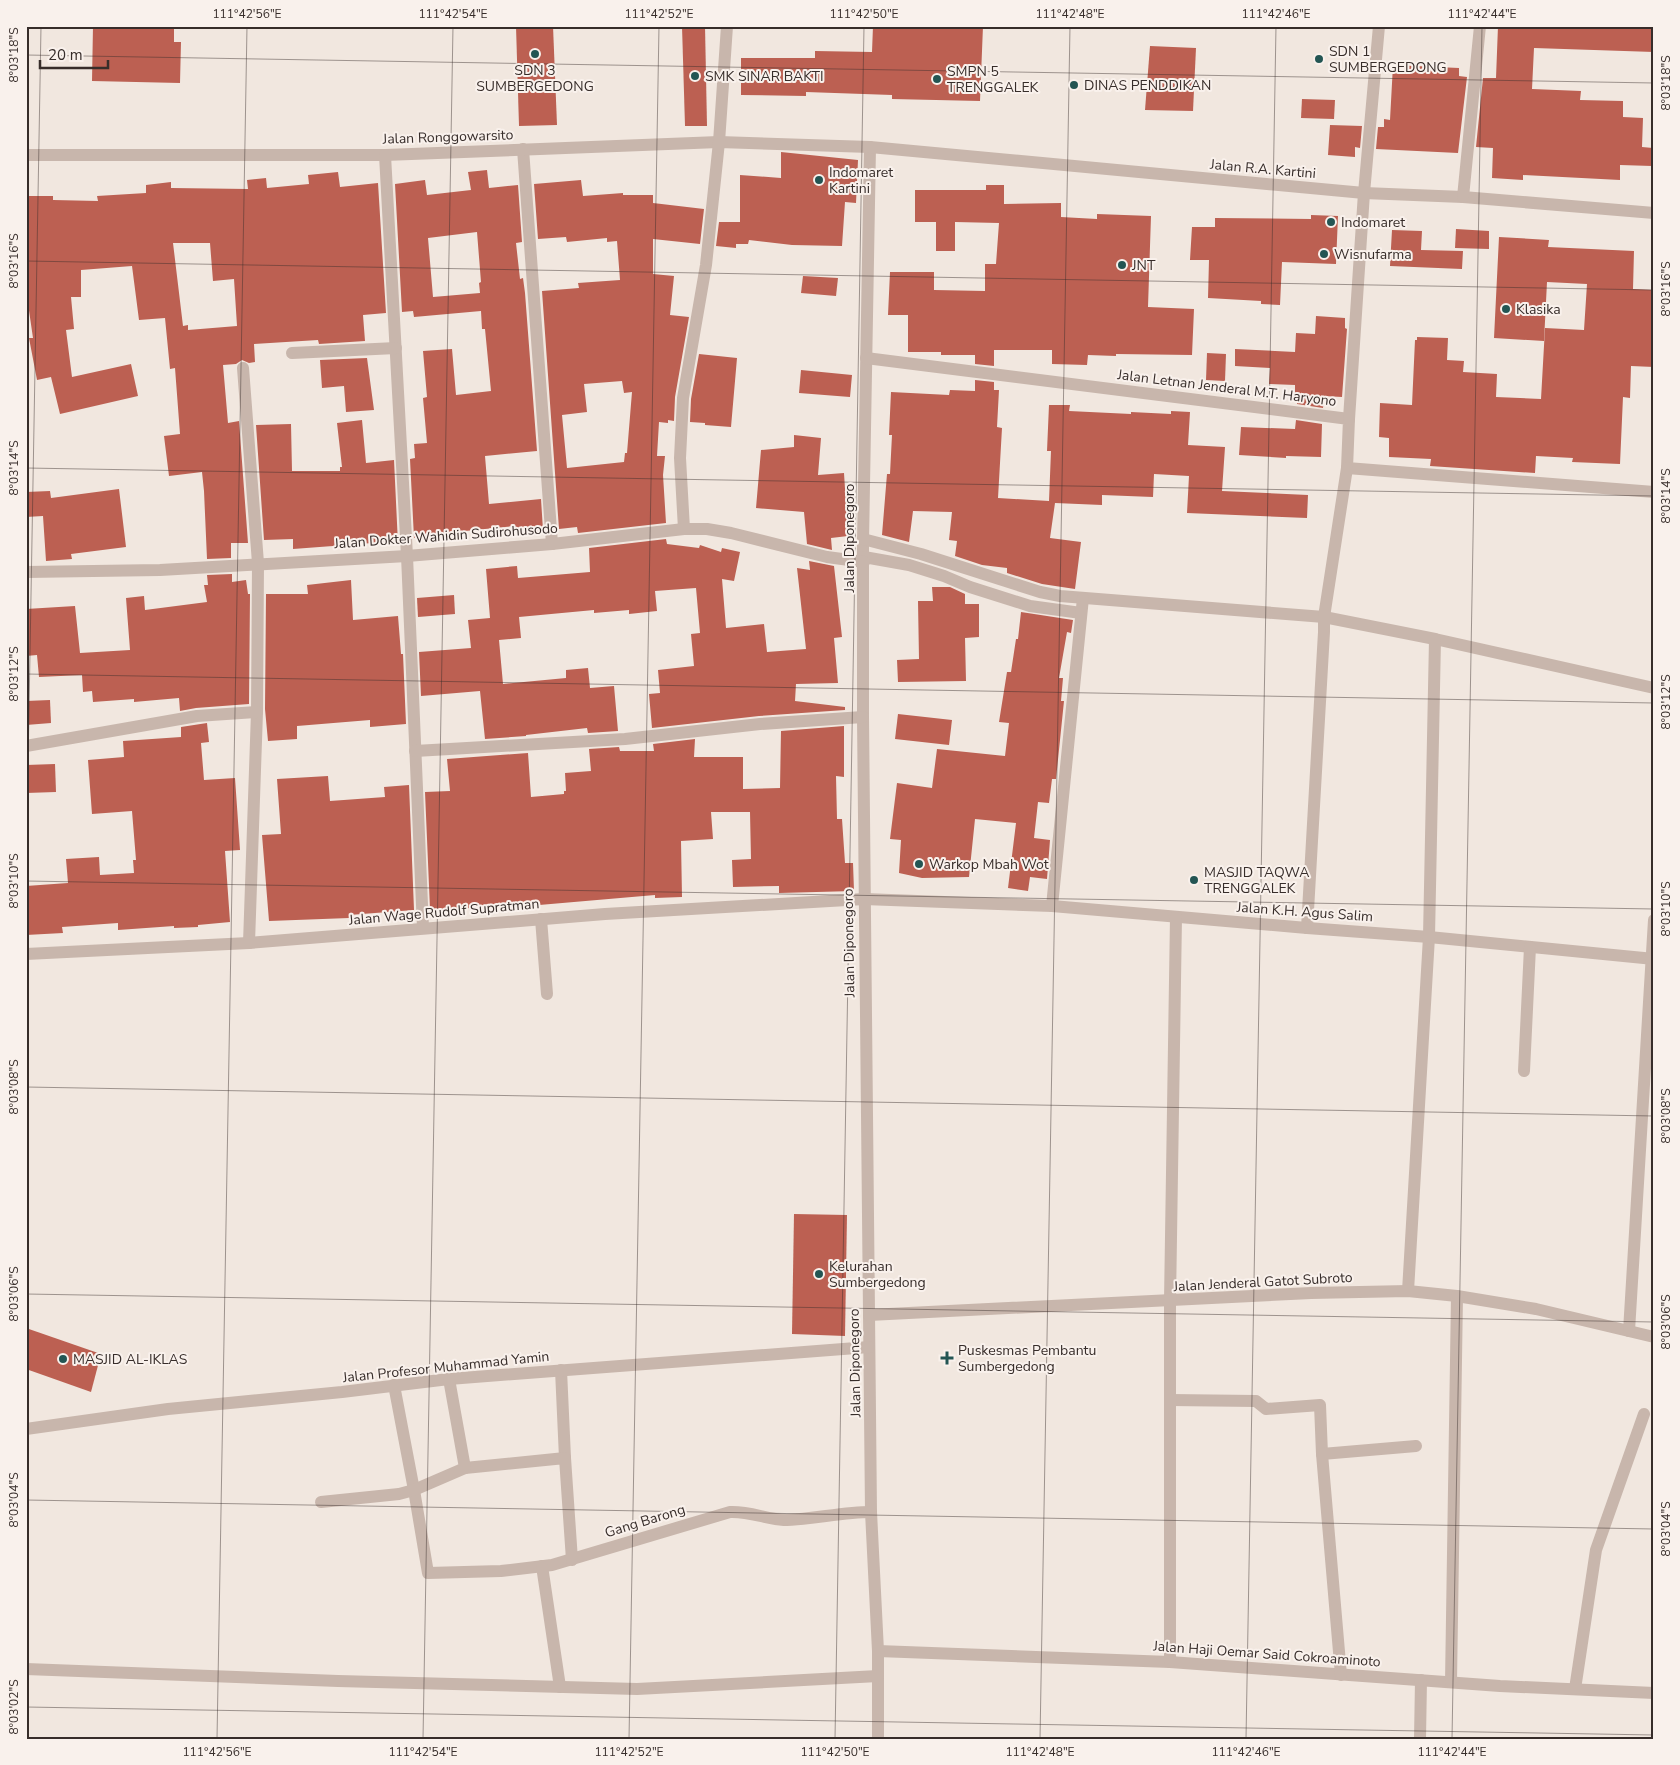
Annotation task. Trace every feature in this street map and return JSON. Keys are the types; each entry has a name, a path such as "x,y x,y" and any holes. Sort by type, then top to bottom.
{"street":[{"path":"684,529 680,458 683,398 706,265 719,142 727,26"},
{"path":"1349,419 1364,193 1379,26"},
{"path":"1463,198 1480,26"},
{"name":"Jalan Ronggowarsito","path":"26,155 385,155 719,142 870,147"},
{"name":"Jalan R.A. Kartini","path":"870,147 1364,193 1463,198 1654,213"},
{"name":"Jalan Diponegoro","path":"870,147 863,717 869,1347 872,1512 878,1651 878,1739"},
{"path":"523,150 552,544"},
{"path":"385,155 407,556 423,928"},
{"path":"292,353 396,348"},
{"name":"Jalan Letnan Jenderal M.T. Haryono","path":"866,358 1349,419 1347,468 1324,623 1307,928"},
{"path":"243,368 258,563 257,712 249,943"},
{"path":"1347,468 1654,492"},
{"name":"Jalan Dokter Wahidin Sudirohusodo","path":"26,572 160,570 407,556 552,544 684,529 707,529 731,533 827,557 864,551"},
{"path":"864,551 1030,606 1082,606 1324,623 1435,639 1654,688"},
{"path":"864,551 921,554 1082,606"},
{"path":"1052,906 1082,606"},
{"path":"1408,1291 1429,937 1435,639"},
{"path":"26,746 197,716 257,712"},
{"path":"415,751 625,739 760,724 863,717"},
{"name":"Jalan K.H. Agus Salim","path":"864,899 1052,906 1429,937 1653,959"},
{"name":"Jalan Wage Rudolf Supratman","path":"26,954 249,943 541,919 864,899"},
{"path":"1170,1662 1170,1301 1176,917"},
{"path":"541,919 547,994"},
{"path":"1629,1331 1654,920"},
{"path":"1524,1071 1530,946"},
{"name":"Jalan Jenderal Gatot Subroto","path":"869,1315 1311,1293 1408,1291 1457,1296 1536,1309 1654,1337"},
{"path":"1450,1682 1457,1296"},
{"name":"Jalan Profesor Muhammad Yamin","path":"26,1429 168,1409 449,1379 869,1347"},
{"path":"561,1370 572,1560"},
{"path":"449,1379 465,1468"},
{"path":"394,1386 414,1490"},
{"path":"1170,1400 1256,1401 1266,1409 1320,1405 1322,1454 1341,1675"},
{"path":"1575,1689 1596,1550 1644,1414"},
{"path":"1322,1454 1416,1446"},
{"path":"321,1502 399,1494 414,1490 465,1468 565,1458"},
{"name":"Gang Barong","path":"414,1490 428,1573 501,1570 542,1566 572,1560 730,1512 752,1513 768,1518 786,1520 847,1512 872,1512"},
{"path":"542,1566 560,1687"},
{"name":"Jalan Haji Oemar Said Cokroaminoto","path":"878,1651 1170,1662 1450,1682 1654,1693"},
{"path":"26,1669 338,1682 637,1689 878,1676"},
{"path":"1420,1680 1420,1739"}],"building":[{"path":"93,26 174,26 174,42 181,42 180,83 92,81"},
{"path":"516,26 553,26 557,125 519,126"},
{"name":"SMK SINAR BAKTI","path":"682,26 705,26 707,126 685,126"},
{"path":"873,26 983,26 980,101 892,99 892,95 806,92 806,96 741,95 741,58 815,58 815,51 872,52"},
{"path":"1498,26 1619,26 1654,28 1654,52 1534,48 1532,89 1581,91 1580,100 1623,101 1623,117 1643,118 1642,147 1653,148 1652,166 1620,165 1620,180 1523,175 1523,180 1492,178 1493,148 1476,147 1483,78 1496,78"},
{"path":"1150,46 1196,48 1193,111 1145,110"},
{"path":"1393,65 1459,68 1459,76 1467,77 1458,153 1376,149 1378,127 1384,127 1384,119 1390,120"},
{"path":"1302,99 1335,100 1334,119 1301,118"},
{"path":"1330,125 1362,126 1360,148 1355,147 1355,157 1328,155"},
{"path":"781,152 858,160 856,203 845,202 842,246 792,245 749,240 748,244 736,244 736,248 716,246 719,222 740,222 740,175 781,178"},
{"path":"487,170 489,188 518,185 522,242 516,243 520,279 523,278 525,293 537,451 485,456 489,504 541,499 543,530 515,533 514,526 414,538 410,459 415,458 414,444 427,443 423,398 427,397 423,351 452,349 456,395 491,391 485,329 482,329 481,311 414,317 413,311 402,312 395,184 425,180 427,195 471,190 468,172","holes":["477,232 481,282 479,283 480,293 433,297 428,238"]},
{"path":"338,172 340,187 378,183 386,313 363,315 365,341 319,344 318,340 254,344 255,362 249,363 242,360 236,364 223,365 228,423 239,421 248,543 231,543 231,558 207,559 202,472 169,476 164,436 180,434 175,368 170,369 165,318 139,320 132,266 81,270 81,297 71,297 74,329 66,330 72,377 131,364 138,396 60,414 51,377 37,380 29,338 33,338 26,290 28,196 53,196 53,200 98,201 97,196 146,193 146,185 171,182 171,188 248,189 247,180 266,178 267,188 309,184 308,175","holes":["173,243 210,243 213,281 234,279 237,326 188,330 188,325 183,326"]},
{"path":"581,180 583,196 623,193 623,195 653,195 653,203 704,209 700,244 653,239 653,274 674,276 670,315 689,317 675,397 674,421 668,420 668,423 659,422 657,456 665,456 663,475 666,523 578,533 577,527 559,529 542,291 579,288 578,283 620,280 617,241 607,242 607,238 567,242 566,237 538,239 534,184","holes":["622,381 624,393 632,392 627,453 625,453 624,462 567,468 562,415 587,412 584,384"]},
{"path":"986,185 1004,185 1004,204 1061,203 1061,217 1097,219 1097,214 1151,216 1148,307 1194,309 1192,355 1088,355 1087,365 1052,364 1052,350 994,350 994,366 975,364 975,355 941,355 941,352 908,352 908,315 888,315 890,272 934,272 934,290 985,291 985,264 996,264 999,223 955,222 955,251 936,251 936,222 915,222 915,190 986,190"},
{"path":"1311,215 1338,216 1336,264 1282,262 1280,305 1261,304 1261,301 1208,298 1209,260 1190,260 1192,227 1215,227 1215,218 1311,219"},
{"path":"1456,229 1489,231 1489,249 1455,248"},
{"path":"1392,230 1422,231 1421,250 1463,251 1462,269 1390,266"},
{"path":"1499,237 1549,240 1548,247 1634,251 1633,289 1654,290 1652,338 1654,338 1654,367 1631,366 1630,398 1623,397 1620,464 1572,462 1573,458 1536,456 1535,473 1430,466 1431,459 1389,457 1389,438 1379,437 1380,403 1412,405 1415,340 1417,340 1417,337 1448,338 1447,360 1464,361 1463,372 1497,374 1496,397 1541,399 1545,328 1584,330 1587,284 1547,282 1544,341 1494,338"},
{"path":"803,276 838,278 836,296 801,293"},
{"path":"1316,316 1345,318 1345,328 1347,329 1342,397 1324,396 1323,408 1297,404 1295,385 1269,384 1270,368 1235,366 1235,349 1295,352 1296,333 1315,334"},
{"path":"1207,353 1226,354 1225,381 1206,380"},
{"path":"699,354 737,358 731,427 690,422 691,399"},
{"path":"367,358 374,410 346,412 344,386 322,388 320,360"},
{"path":"801,370 852,375 850,397 799,393"},
{"path":"975,380 994,382 994,390 999,390 997,427 1002,428 998,498 1049,501 1051,451 1047,451 1049,405 1070,405 1069,411 1131,414 1131,412 1171,414 1171,411 1190,412 1188,445 1225,447 1222,491 1308,495 1307,518 1187,513 1189,476 1154,474 1153,497 1102,495 1102,505 1055,503 1050,538 1081,542 1075,589 1042,584 1007,573 1007,568 982,565 955,556 957,541 949,540 952,512 913,511 909,542 882,535 887,474 890,474 892,435 889,435 891,392 949,395 950,390 975,391"},
{"path":"362,420 366,463 394,460 398,544 386,545 386,542 293,549 293,539 264,540 256,425 291,424 292,471 340,471 340,467 342,467 337,423"},
{"path":"1296,420 1322,424 1321,457 1286,456 1286,458 1239,455 1241,427 1295,429"},
{"path":"794,435 821,438 818,475 844,473 848,536 831,538 832,550 807,544 804,512 756,508 761,450 794,447"},
{"path":"119,489 126,547 71,554 72,559 46,561 43,516 26,517 26,492 50,491 51,498"},
{"path":"666,539 667,544 699,548 700,545 721,552 722,548 740,552 734,581 722,579 726,628 764,624 767,652 806,649 797,568 810,570 809,561 834,566 842,637 834,638 838,683 796,684 795,701 845,707 845,710 759,716 652,728 649,694 660,693 658,670 694,666 691,634 700,633 696,588 655,591 657,611 629,614 629,610 594,613 594,610 519,617 521,638 499,640 503,684 566,678 566,670 588,668 590,688 614,686 618,731 588,733 587,728 485,739 480,691 421,696 419,652 471,648 468,620 490,618 486,569 517,566 518,578 590,572 589,548"},
{"path":"232,574 232,582 246,580 248,594 250,594 249,704 180,711 179,698 134,702 134,699 93,702 92,691 83,692 82,675 39,677 37,655 26,656 26,609 75,606 80,653 130,650 126,598 144,596 145,610 207,602 204,585 208,585 207,575"},
{"path":"351,580 353,620 398,616 401,654 403,654 406,724 370,727 370,720 297,726 297,739 268,741 265,709 266,594 308,594 307,585"},
{"path":"932,587 950,587 965,594 965,604 979,604 979,637 965,638 966,681 898,682 897,660 919,659 918,601 933,601"},
{"path":"454,595 455,614 418,617 417,598"},
{"path":"1021,612 1073,620 1071,633 1067,632 1059,678 1063,678 1061,701 1064,701 1056,779 1052,779 1049,803 1038,802 1034,838 1050,840 1047,879 1030,877 1028,891 1008,888 1016,823 975,819 969,877 922,878 899,873 901,840 890,839 897,783 932,788 937,749 1005,756 1009,723 999,722 1007,672 1011,672 1016,639 1018,639"},
{"path":"50,700 51,723 26,725 26,701"},
{"path":"898,714 952,720 949,745 895,739"},
{"path":"207,723 209,742 201,743 204,780 235,778 240,850 225,851 230,922 198,925 198,927 174,928 174,926 118,930 118,923 62,927 63,933 26,935 26,886 68,883 66,859 99,857 100,875 134,873 133,860 136,860 132,811 92,814 88,760 124,757 123,741 181,737 181,727"},
{"path":"844,726 844,777 836,776 837,819 842,819 845,863 853,863 854,891 779,893 779,886 733,887 732,860 751,859 750,812 711,812 713,839 681,841 682,897 655,898 655,895 516,907 430,909 425,792 450,791 447,759 528,753 531,797 564,794 564,791 566,791 565,773 591,771 589,749 619,747 620,751 654,751 653,744 695,739 694,757 743,757 743,789 780,788 781,731"},
{"path":"55,764 56,792 26,793 26,765"},
{"path":"328,776 330,801 385,797 384,787 409,785 414,910 349,915 349,918 269,921 262,835 281,834 277,779"},
{"name":"Kelurahan Sumbergedong","path":"794,1214 847,1215 845,1336 792,1334"},
{"name":"MASJID AL-IKLAS","path":"26,1328 101,1354 91,1392 26,1369"}],"place":[{"name":"SDN 3 SUMBERGEDONG","path":"535,54"},
{"name":"SDN 1 SUMBERGEDONG","path":"1319,59"},
{"name":"SMK SINAR BAKTI","path":"695,76"},
{"name":"SMPN 5 TRENGGALEK","path":"937,79"},
{"name":"DINAS PENDDIKAN","path":"1074,85"},
{"name":"Indomaret Kartini","path":"819,180"},
{"name":"Indomaret","path":"1331,222"},
{"name":"Wisnufarma","path":"1324,254"},
{"name":"JNT","path":"1122,265"},
{"name":"Klasika","path":"1506,309"},
{"name":"Warkop Mbah Wot","path":"919,864"},
{"name":"MASJID TAQWA TRENGGALEK","path":"1194,880"},
{"name":"Kelurahan Sumbergedong","path":"819,1274"},
{"name":"Puskesmas Pembantu Sumbergedong","path":"947,1358"},
{"name":"MASJID AL-IKLAS","path":"63,1359"}]}
